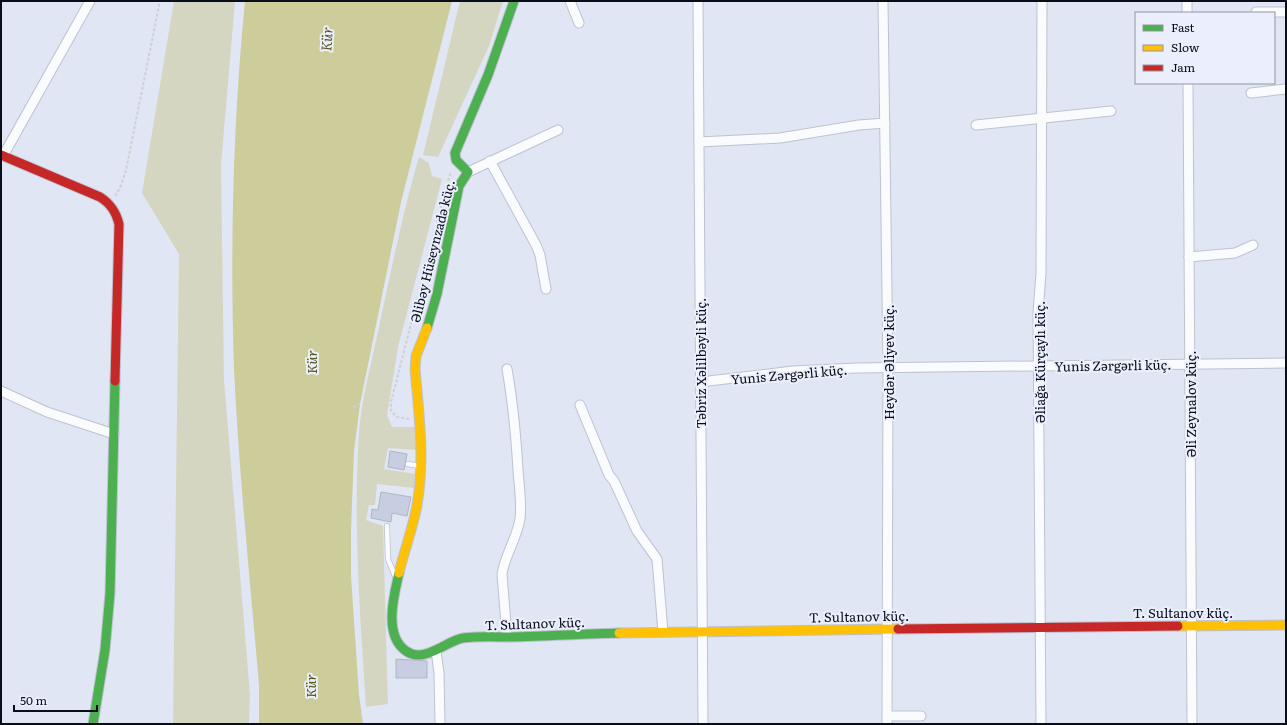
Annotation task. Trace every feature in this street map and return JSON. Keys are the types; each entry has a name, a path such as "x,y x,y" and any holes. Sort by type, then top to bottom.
{"street":[{"path":"90,1 2,156 100,197 110,203 117,213 119,224 110,593 104,657 93,724"},
{"path":"456,160 455,152 457,145 488,75 514,1"},
{"path":"570,1 579,22"},
{"name":"Təbriz Xəlilbəyli küç.","path":"698,1 703,724"},
{"name":"Heydər Əliyev küç.","path":"883,1 888,368 887,720"},
{"name":"Əliağa Kürçaylı küç.","path":"1041,724 1038,313 1040,273 1042,1"},
{"path":"1187,1 1187,12"},
{"path":"1256,12 1286,12"},
{"name":"Əli Zeynalov küç.","path":"1188,84 1192,724"},
{"path":"1252,93 1286,89"},
{"path":"976,125 1111,112"},
{"path":"699,142 773,138 859,124 885,123"},
{"path":"468,172 558,130"},
{"name":"Əlibəy Hüseynzadə küç.","path":"436,651 414,653 407,652 400,646 395,637 392,620 397,581 417,508 422,466 416,356 437,294 459,186 468,172 456,160"},
{"path":"490,161 536,245 540,255 546,289"},
{"path":"1189,257 1236,253 1253,244"},
{"name":"Yunis Zərgərli küç.","path":"700,382 793,371 888,368 1286,363"},
{"path":"507,369 514,408 520,518 502,574 507,637"},
{"path":"1,391 47,412 114,434"},
{"path":"580,405 609,475 614,481 630,519 657,559 663,632"},
{"name":"T. Sultanov küç.","path":"436,651 454,640 463,638 702,631 1286,624"},
{"path":"436,651 439,673 440,724"},
{"path":"887,720 921,716"}],"lane":[{"path":"408,464 422,466"},
{"path":"387,526 388,559 397,581"}],"path":[{"path":"110,203 120,188 126,170 160,1"},
{"path":"419,419 397,416 391,412 391,402 443,199 456,160"},
{"path":"353,407 360,404"}],"green space":[{"path":"174,1 235,1 221,165 224,380 250,695 249,724 173,724 179,254 142,193"},
{"path":"460,1 503,1 489,46 438,157 423,155"},
{"path":"419,157 429,163 432,176 442,179 398,347 387,415 392,427 416,427 416,450 388,448 384,469 415,474 414,488 377,484 375,505 369,505 366,520 383,526 388,704 366,707 357,535 357,466 360,418 393,260"}],"water":[{"name":"Kür","path":"245,1 452,1 401,202 360,404 354,451 351,576 359,695 363,724 259,724 259,685 245,527 234,369 232,277 235,139"}],"building":[{"path":"390,451 407,454 404,470 388,467"},
{"path":"381,492 411,497 407,516 392,513 391,522 371,518 372,509 378,510"},
{"path":"396,659 427,661 427,678 396,678"}],"traffic: fast":[{"path":"427,328 437,294 459,186 468,172 456,160 455,153 488,75 514,1"},
{"path":"93,724 105,650 110,593 115,381"},
{"path":"399,573 393,603 392,625 394,635 399,644 406,651 413,654 420,655 427,653 463,638 619,633"}],"traffic: slow":[{"path":"399,573 417,505 421,471 420,420 415,369 416,356 427,328"},
{"path":"1178,626 1286,625"},
{"path":"619,633 898,629"}],"traffic: jam":[{"path":"1,155 100,197 107,202 115,212 119,224 115,381"},
{"path":"898,629 1178,626"}]}
